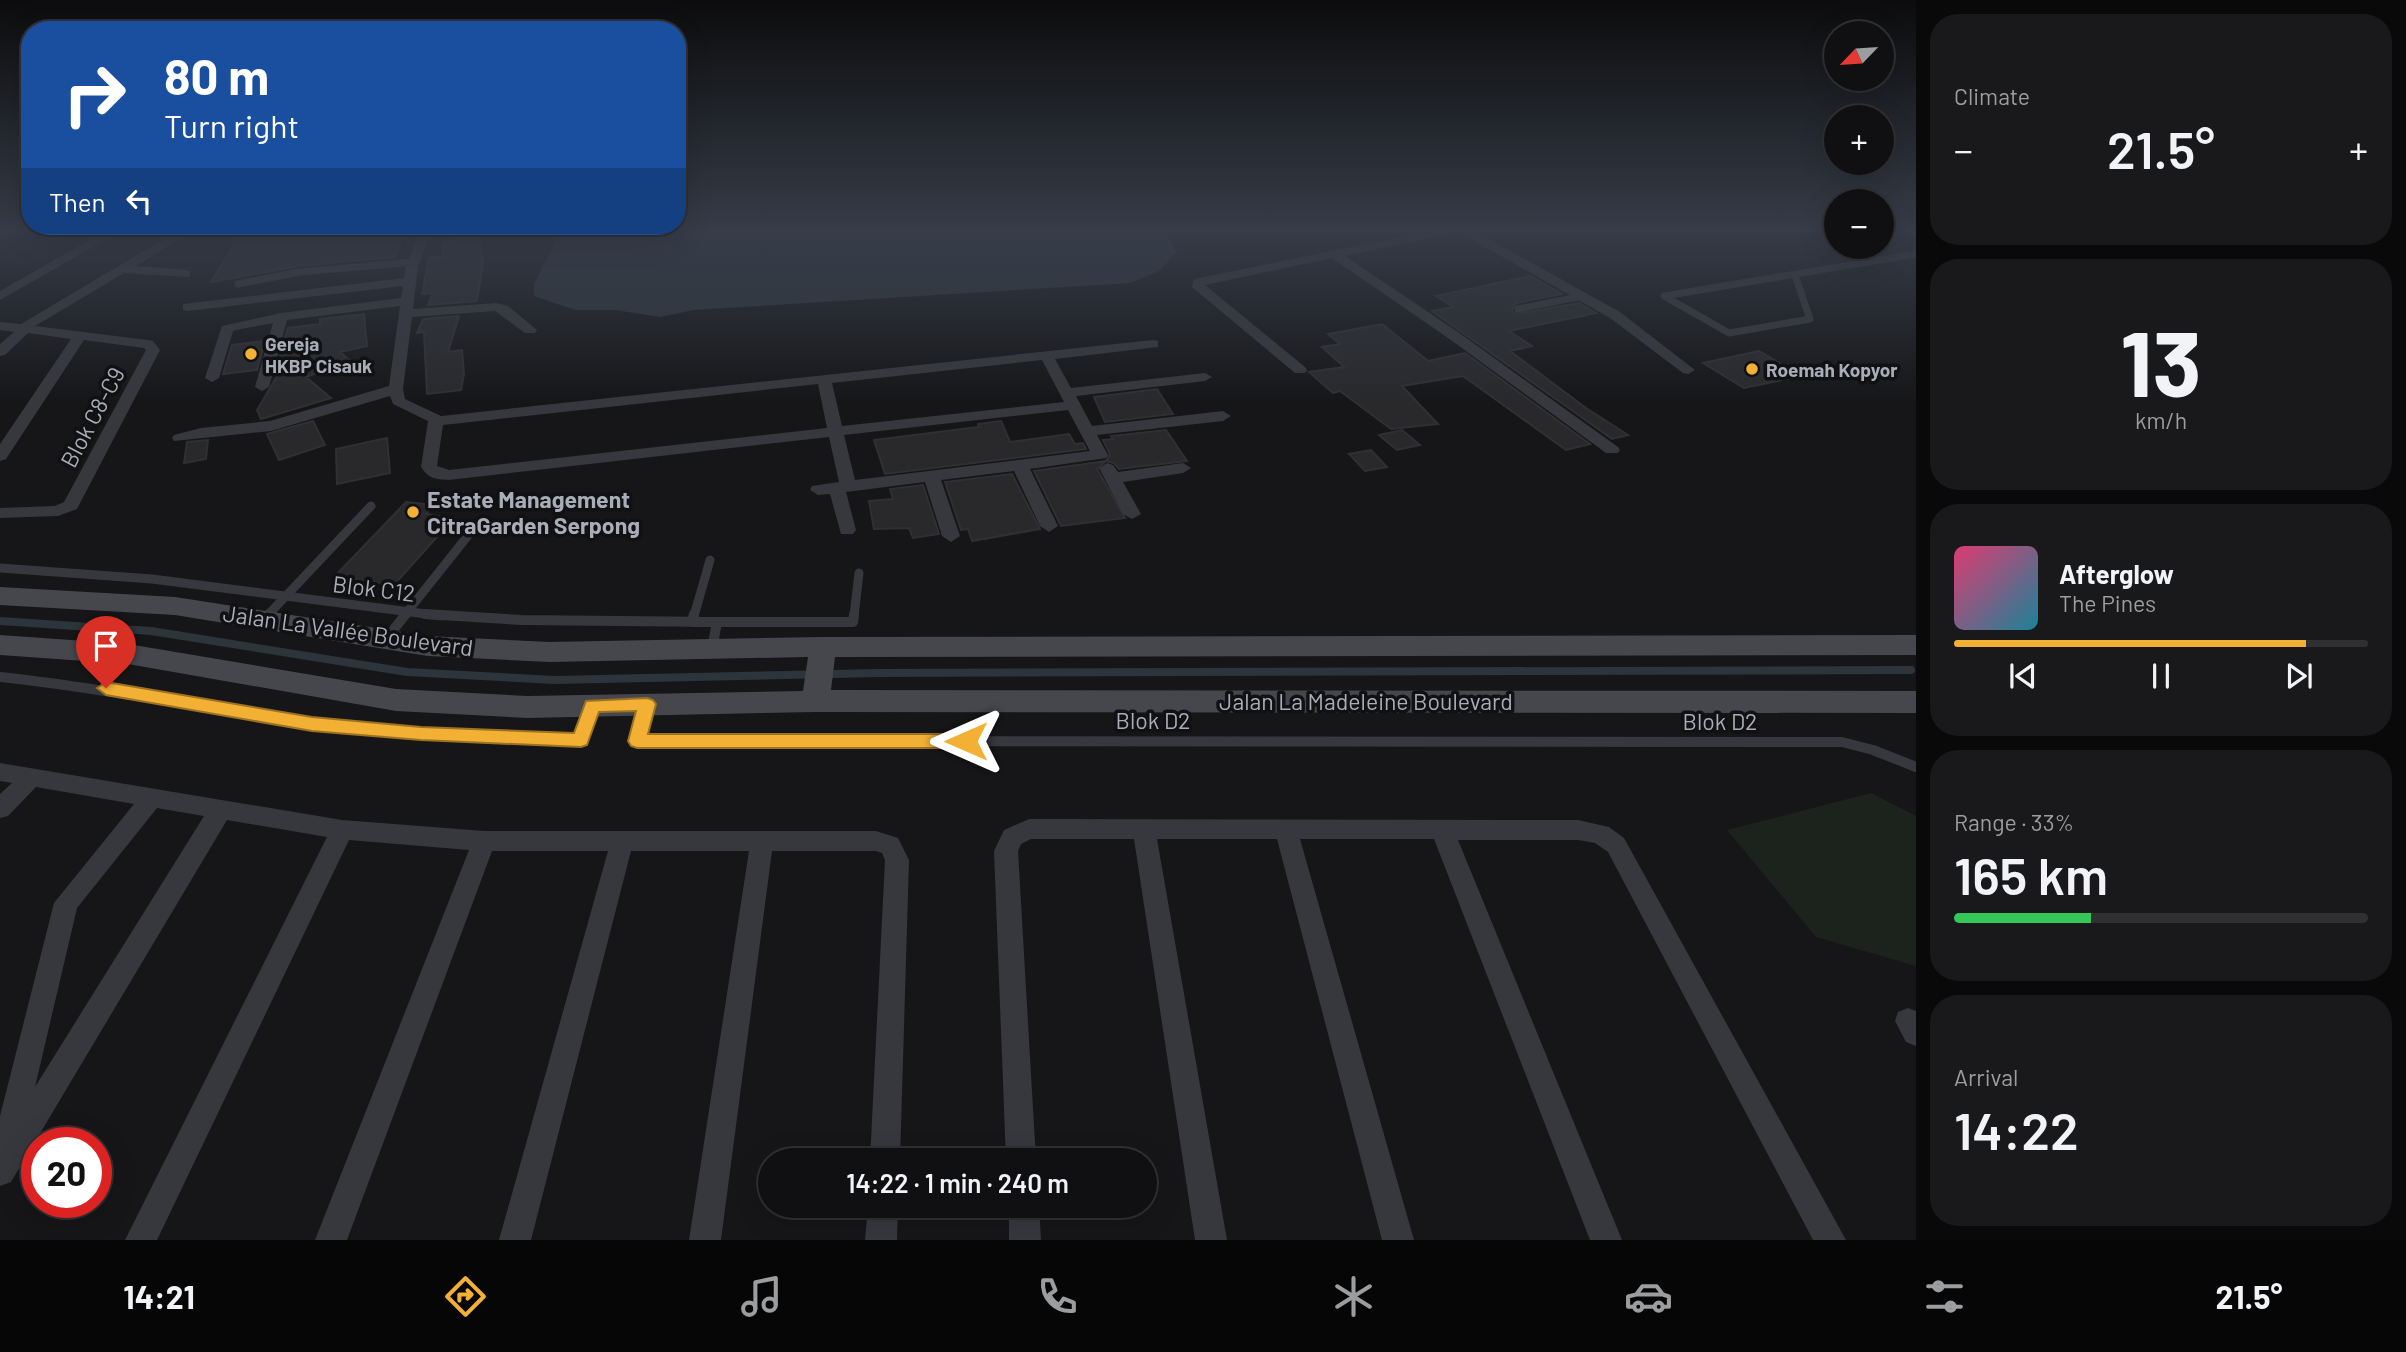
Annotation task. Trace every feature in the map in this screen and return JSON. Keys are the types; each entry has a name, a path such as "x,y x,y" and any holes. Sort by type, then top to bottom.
{"street":[{"path":"0,296 16,287"},
{"path":"0,352 32,322 92,287"},
{"path":"188,307 359,287"},
{"path":"408,287 396,389 398,401 433,416 436,421 429,467 435,474 449,475 836,433 1205,377"},
{"path":"1198,287 1300,370"},
{"path":"1382,287 1612,450"},
{"path":"1566,287 1615,315 1688,370"},
{"path":"212,378 227,330 281,317 406,307 496,307 503,309 530,330"},
{"path":"262,387 281,317"},
{"path":"0,327 80,336 0,456"},
{"name":"Blok C8-C9","path":"0,513 58,511 71,505 153,350 148,344 80,336"},
{"path":"436,421 1153,344"},
{"path":"1046,355 1132,514"},
{"path":"824,380 836,433 847,530"},
{"path":"180,438 201,433 271,426 396,389"},
{"path":"1087,431 1223,416"},
{"path":"818,490 1100,455"},
{"path":"1020,465 1048,526"},
{"path":"1112,478 1183,468"},
{"path":"931,476 951,536"},
{"name":"Jalan La Vallée Boulevard","path":"0,596 175,606 428,646 550,652 822,647"},
{"path":"0,645 128,654 396,700 527,706 816,701 822,647 1916,645"},
{"name":"Jalan La Madeleine Boulevard","path":"816,701 1916,702"},
{"path":"0,772 342,830 484,841 876,841 890,845 897,860 885,1148"},
{"path":"0,809 32,777"},
{"path":"1,1170 66,903 152,798"},
{"path":"1,1170 221,809"},
{"path":"1020,1148 1006,851 1012,837 1029,829 1578,830 1601,834 1616,845 1830,1240"},
{"path":"141,1240 342,830"},
{"path":"1144,830 1211,1240"},
{"path":"1286,830 1398,1240"},
{"path":"1442,830 1606,1240"},
{"path":"331,1240 484,841"},
{"path":"515,1240 622,841"},
{"path":"705,1240 762,841"},
{"path":"881,1240 882,1218"},
{"path":"1024,1218 1025,1240"}],"lane":[{"path":"1718,287 1664,296 1729,333 1810,319 1799,287"},
{"path":"1518,309 1583,296"},
{"path":"262,620 371,506"},
{"path":"386,639 470,533"},
{"path":"692,622 710,560"},
{"name":"Blok C12","path":"0,568 64,570 153,578 407,613 582,622 853,622 859,573"},
{"path":"712,649 717,622"},
{"path":"0,677 80,684 312,724 421,734 581,740 592,705"},
{"name":"Blok D2","path":"647,704 637,741 1842,742 1873,750 1916,767"}],"shaded area":[{"path":"534,287 1068,287 694,310 660,317 615,310 575,310 534,296"},
{"path":"1871,793 1916,816 1916,966 1816,937 1727,830"}],"building":[{"path":"423,287 479,287 477,301 428,305 433,293 422,294"},
{"path":"1479,287 1550,287 1562,294 1516,303 1512,310 1515,314 1579,303 1596,313 1509,331 1532,346 1510,351 1586,408 1628,435 1612,439 1432,311 1453,307 1436,296"},
{"path":"364,314 367,346 340,352 350,361 306,377 331,398 261,419 257,410 283,366 277,367 288,328 320,324 320,319"},
{"path":"459,316 448,352 462,350 464,374 461,390 427,394 424,332 417,333 423,319"},
{"path":"1382,324 1428,361 1465,353 1590,444 1566,450 1463,376 1402,386 1438,424 1391,429 1340,391 1333,393 1309,372 1344,367 1322,347 1340,344 1328,334"},
{"path":"265,341 257,370 223,374 232,345"},
{"name":"Roemah Kopyor","path":"1759,351 1801,376 1744,388 1703,363"},
{"path":"1157,389 1173,414 1105,422 1094,397"},
{"path":"313,421 325,445 279,460 267,434"},
{"path":"1001,421 1010,442 1069,434 1075,444 1083,443 1086,449 885,474 874,440 979,427 978,424"},
{"path":"1166,430 1187,461 1119,469 1114,463 1106,461 1110,454 1103,440 1113,439 1111,436"},
{"path":"1402,430 1420,445 1397,450 1379,435"},
{"path":"387,438 390,473 337,484 336,449"},
{"path":"208,440 206,459 184,463 187,442"},
{"path":"1371,450 1387,467 1365,471 1349,454"},
{"path":"1106,461 1097,469 1125,518 1061,526 1034,471"},
{"path":"1012,474 1040,529 972,541 968,529 961,530 945,482"},
{"path":"923,485 939,534 913,538 909,528 874,529 869,501 893,499 890,489"},
{"path":"406,502 434,505 426,514 454,518 394,585 335,576"}],"waterway":[{"path":"0,621 151,631 407,672 554,680 879,673 1911,670"}],"place":[{"name":"Gereja HKBP Cisauk","path":"251,354"},
{"name":"Roemah Kopyor","path":"1752,369"},
{"name":"Estate Management CitraGarden Serpong","path":"413,512"}],"route":[{"path":"106,688 312,724 421,734 581,740 592,705 647,704 637,741 966,741"}]}
